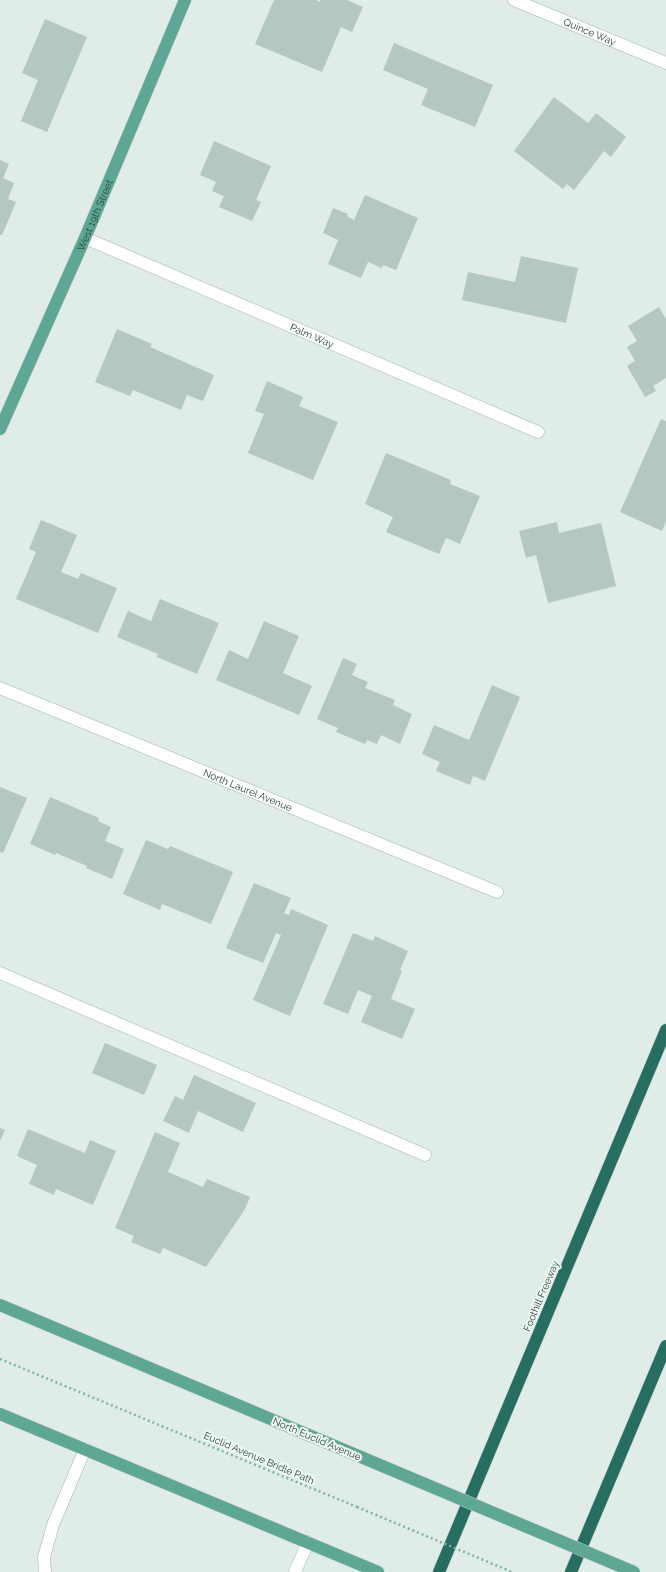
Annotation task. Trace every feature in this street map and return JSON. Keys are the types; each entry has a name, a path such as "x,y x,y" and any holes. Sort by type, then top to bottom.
{"highway":[{"name":"Foothill Freeway","path":"439,1572 666,1030"},
{"path":"571,1572 666,1346"}],"main road":[{"name":"West 19th Street","path":"0,429 85,238 185,0"},
{"name":"North Euclid Avenue","path":"0,1305 634,1572"},
{"path":"0,1414 378,1572"}],"street":[{"name":"Quince Way","path":"514,0 666,63"},
{"name":"Palm Way","path":"85,238 538,432"},
{"name":"North Laurel Avenue","path":"0,688 497,892"},
{"path":"0,973 425,1156"},
{"path":"45,1572 44,1557 53,1525 84,1449"},
{"path":"295,1572 308,1542"}],"path":[{"name":"Euclid Avenue Bridle Path","path":"0,1359 512,1572"}],"building":[{"path":"274,0 316,0 320,2 320,0 347,0 363,7 352,32 341,27 322,72 255,44"},
{"path":"45,19 87,37 47,132 21,121 38,80 22,73"},
{"path":"394,43 493,85 475,127 421,105 428,89 383,70"},
{"path":"554,97 588,123 596,113 626,137 611,157 604,151 574,190 567,184 563,189 514,151"},
{"path":"214,141 271,166 256,200 261,202 252,221 219,207 224,196 212,191 216,182 200,175"},
{"path":"0,160 9,164 3,178 14,183 8,199 16,202 2,235 0,235"},
{"path":"365,195 418,218 396,270 383,265 382,268 368,262 361,278 328,264 338,240 323,233 333,208 348,214 347,216 354,220"},
{"path":"521,256 578,268 566,323 462,300 468,272 515,282"},
{"path":"659,307 666,319 666,378 653,386 656,391 645,397 627,366 635,361 627,347 637,341 628,326"},
{"path":"117,329 152,344 150,347 214,375 203,401 187,395 181,410 133,390 130,396 95,382"},
{"path":"267,381 303,397 299,406 338,422 313,480 248,453 264,414 255,411"},
{"path":"661,419 666,421 666,521 662,531 620,512"},
{"path":"386,453 451,480 450,484 480,496 460,544 446,538 439,554 386,532 393,517 365,504"},
{"path":"41,520 77,535 61,572 78,579 81,573 117,588 98,633 16,599 36,552 29,549"},
{"path":"557,522 559,533 601,523 616,586 548,603 536,555 526,558 519,531"},
{"path":"160,599 219,623 197,674 157,657 158,654 117,637 128,611 151,621"},
{"path":"264,621 299,636 283,673 312,686 299,715 216,680 229,650 248,659"},
{"path":"343,658 357,664 352,675 368,682 365,688 395,700 393,705 412,714 400,744 381,735 377,744 367,740 365,744 336,732 338,728 317,719"},
{"path":"492,685 520,697 485,781 473,776 470,785 436,771 440,762 422,754 434,725 469,740"},
{"path":"0,787 27,798 3,853 0,852"},
{"path":"50,797 99,818 98,821 111,827 105,841 124,849 112,879 86,868 87,866 56,853 55,855 30,844"},
{"path":"146,840 168,849 170,846 233,872 211,924 162,904 160,910 123,894"},
{"path":"254,883 291,898 284,913 289,915 291,909 328,925 290,1016 253,1000 281,935 276,933 263,963 226,948"},
{"path":"353,933 373,941 375,936 408,951 391,999 415,1009 402,1039 361,1022 372,996 358,990 348,1014 323,1004"},
{"path":"105,1043 157,1065 144,1095 92,1073"},
{"path":"194,1075 256,1103 243,1132 198,1111 189,1133 163,1121 175,1096 183,1100"},
{"path":"0,1128 5,1130 0,1141"},
{"path":"28,1129 85,1153 90,1140 116,1151 93,1205 56,1189 54,1195 29,1184 37,1165 17,1156"},
{"path":"155,1132 180,1143 168,1172 203,1187 207,1179 250,1197 245,1209 206,1267 163,1248 160,1254 131,1242 134,1236 115,1228"}]}
